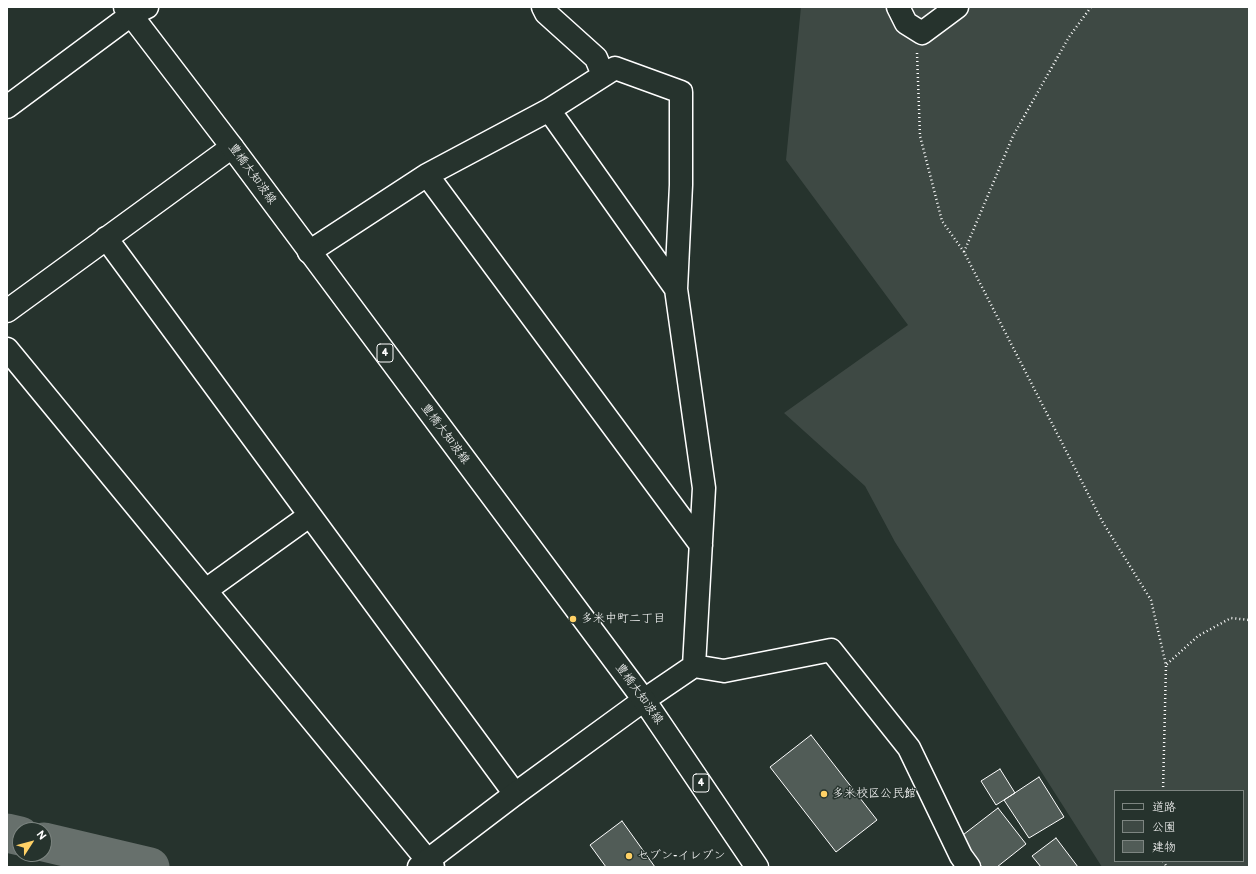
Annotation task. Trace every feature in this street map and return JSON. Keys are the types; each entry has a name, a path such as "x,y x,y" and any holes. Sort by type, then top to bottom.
{"street":[{"path":"543,7 546,13 596,58 603,75"},
{"path":"898,7 906,23 922,33 957,7"},
{"path":"7,107 134,10"},
{"name":"豊橋大知波線","path":"134,10 309,252 644,700 757,867"},
{"path":"309,252 427,175 548,110 615,68 681,92 681,185 676,289 704,488 694,666"},
{"path":"548,110 676,289"},
{"path":"7,312 232,147"},
{"path":"427,175 701,545"},
{"path":"106,238 309,516 515,794"},
{"path":"7,349 206,590 426,865 515,794 644,700 694,666 724,671 831,650 909,748 961,856 969,867"},
{"path":"206,590 309,516"}],"path":[{"path":"964,252 1013,136 1069,37 1091,7"},
{"path":"916,29 920,136 942,221 964,252 1102,521 1151,600 1166,665 1163,790"},
{"path":"1166,665 1198,636 1231,618 1249,620"}],"green space":[{"path":"801,7 1249,7 1249,867 1102,867 895,542 865,486 784,413 908,325 786,160"}],"building":[{"name":"多米校区公民館","path":"811,735 877,820 836,852 770,767"},
{"path":"1000,769 1015,793 996,805 981,781"},
{"path":"1039,777 1064,817 1029,838 1004,800"},
{"path":"998,808 1026,844 997,867 982,867 959,838"},
{"path":"622,821 655,867 606,867 590,845"},
{"path":"1056,838 1078,867 1041,867 1032,856"}],"waterway":[{"path":"7,833 12,834"},
{"path":"52,844 150,867"}],"place":[{"name":"多米中町二丁目","path":"573,619"},
{"name":"多米校区公民館","path":"824,794"},
{"name":"セブン-イレブン","path":"629,856"}]}
